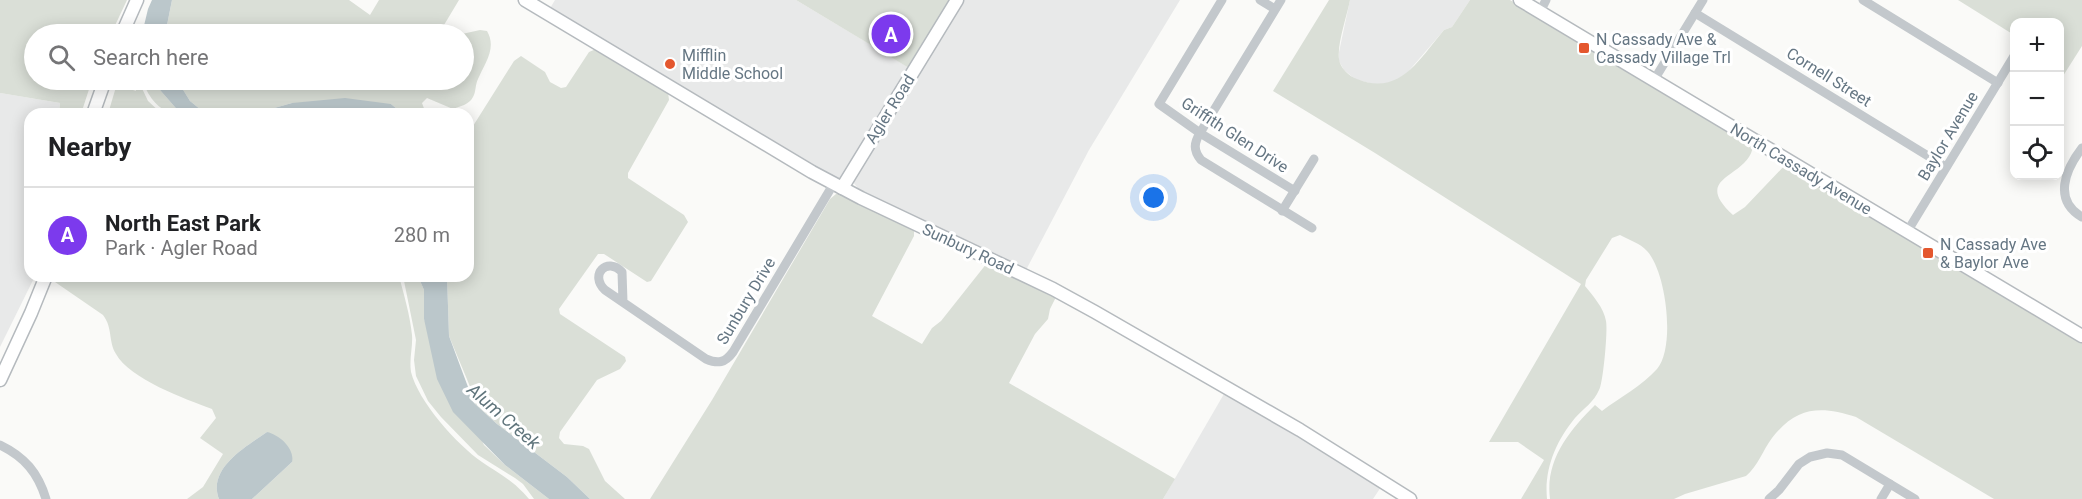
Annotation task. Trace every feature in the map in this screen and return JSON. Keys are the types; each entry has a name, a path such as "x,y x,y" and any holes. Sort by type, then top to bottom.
{"main road":[{"path":"126,24 137,0"},
{"name":"Sunbury Road","path":"525,0 812,172 1095,312 1290,424 1410,499"},
{"name":"Agler Road","path":"838,186 957,0"},
{"name":"North Cassady Avenue","path":"1520,0 2082,336"},
{"path":"95,108 101,90"},
{"path":"0,380 44,282"}],"street":[{"name":"Griffith Glen Drive","path":"1222,0 1159,104 1200,133 1295,191"},
{"path":"1260,0 1275,9"},
{"path":"1281,0 1200,133 1195,145 1196,153 1201,160 1312,228"},
{"path":"1540,12 1546,0"},
{"path":"1654,80 1703,0"},
{"path":"1863,0 1998,83"},
{"name":"Cornell Street","path":"1695,13 1946,167"},
{"name":"Baylor Avenue","path":"1907,232 2010,63"},
{"path":"2082,148 2073,160 2066,176 2065,200 2071,210 2082,217"},
{"path":"1282,211 1314,159"},
{"name":"Sunbury Drive","path":"623,302 706,359 714,363 723,362 733,352 838,186"},
{"path":"0,445 26,462 41,482 45,499"},
{"path":"1768,499 1779,490 1798,464 1818,454 1835,453 1915,499"},
{"path":"1881,499 1890,484"}],"shaded area":[{"path":"0,0 127,0 116,24 24,24 24,90 89,90 83,108 60,108 60,103 0,93"},
{"path":"152,0 172,0 167,24 144,24"},
{"path":"172,0 349,0 370,15 379,0 459,0 445,24 167,24"},
{"path":"555,0 796,0 916,72 960,0 1180,0 1089,150 1026,270 861,192 853,179 840,186 549,10"},
{"path":"796,0 950,0 909,68"},
{"path":"1329,0 1350,0 1339,46 1341,66 1354,78 1372,83 1385,83 1408,72 1444,30 1452,27 1470,0 1510,0 1753,145 1750,156 1719,184 1717,192 1721,202 1733,215 1745,207 1786,164 2082,341 2082,499 1994,499 1856,417 1821,410 1800,414 1781,427 1754,468 1746,476 1674,499 1550,499 1549,485 1555,459 1576,425 1595,405 1602,411 1638,386 1657,369 1663,358 1667,327 1664,291 1659,275 1647,251 1620,235 1612,238 1586,280 1585,286 1601,307 1606,321 1605,357 1599,390 1568,427 1557,446 1547,477 1547,499 1521,499 1544,460 1518,442 1489,442 1581,284 1273,91"},
{"path":"1350,0 1470,0 1452,27 1444,30 1407,73 1392,83 1376,85 1355,79 1344,70 1339,61"},
{"path":"1958,0 2082,0 2082,46 2064,74 2064,18 2010,18 2010,32"},
{"path":"474,31 487,31 491,43 490,49 471,100 456,108 427,98 422,103 424,108 396,108 391,104 292,103 274,108 199,108 190,101 183,90 474,90"},
{"path":"596,49 668,92 669,100 628,173 628,178 684,215 688,222 651,281 647,282 604,254 598,254 559,309 560,314 625,357 626,361 620,369 597,380 560,432 559,438 564,444 589,449 605,481 625,499 590,499 567,477 497,424 474,403 471,389 449,336 447,282 474,282 474,124 514,61 521,56 545,72 550,82 561,88 566,87 589,52"},
{"path":"115,90 143,90 148,101 156,108 110,108"},
{"path":"147,90 160,90 176,108 161,108"},
{"path":"160,90 183,90 190,101 199,108 176,108"},
{"path":"0,93 60,103 60,108 24,108 24,282 32,282 0,347"},
{"path":"345,98 391,104 396,108 274,108 292,103"},
{"path":"836,194 841,194 914,230 914,236 872,316 922,344 932,328 941,321 987,263 1056,297 1048,319 1035,334 1009,383 1175,479 1163,499 650,499 712,400 830,199"},
{"path":"55,282 401,282 411,328 411,372 422,396 440,422 461,445 512,482 529,499 252,499 292,462 267,432 240,451 224,468 217,488 219,499 187,499 203,487 223,454 200,438 216,418 212,409 159,387 133,372 116,354 103,315"},
{"path":"404,282 421,282 424,290 424,319 484,445 505,465 549,499 534,499 523,484 478,455 441,417 428,401 416,376 414,360 416,340"},
{"path":"421,282 447,282 449,336 474,403 497,424 567,477 590,499 549,499 505,465 453,412 437,379 424,319 424,290"},
{"path":"1228,387 1385,481 1373,499 1163,499"},
{"path":"267,432 286,443 291,452 292,462 252,499 219,499 217,488 224,468 240,451"}],"place":[{"name":"North East Park","path":"891,34"},
{"name":"N Cassady Ave & Cassady Village Trl","path":"1584,48"},
{"name":"Mifflin Middle School","path":"670,64"},
{"name":"N Cassady Ave & Baylor Ave","path":"1928,253"}],"water label":[{"name":"Alum Creek","path":"504,416"}]}
